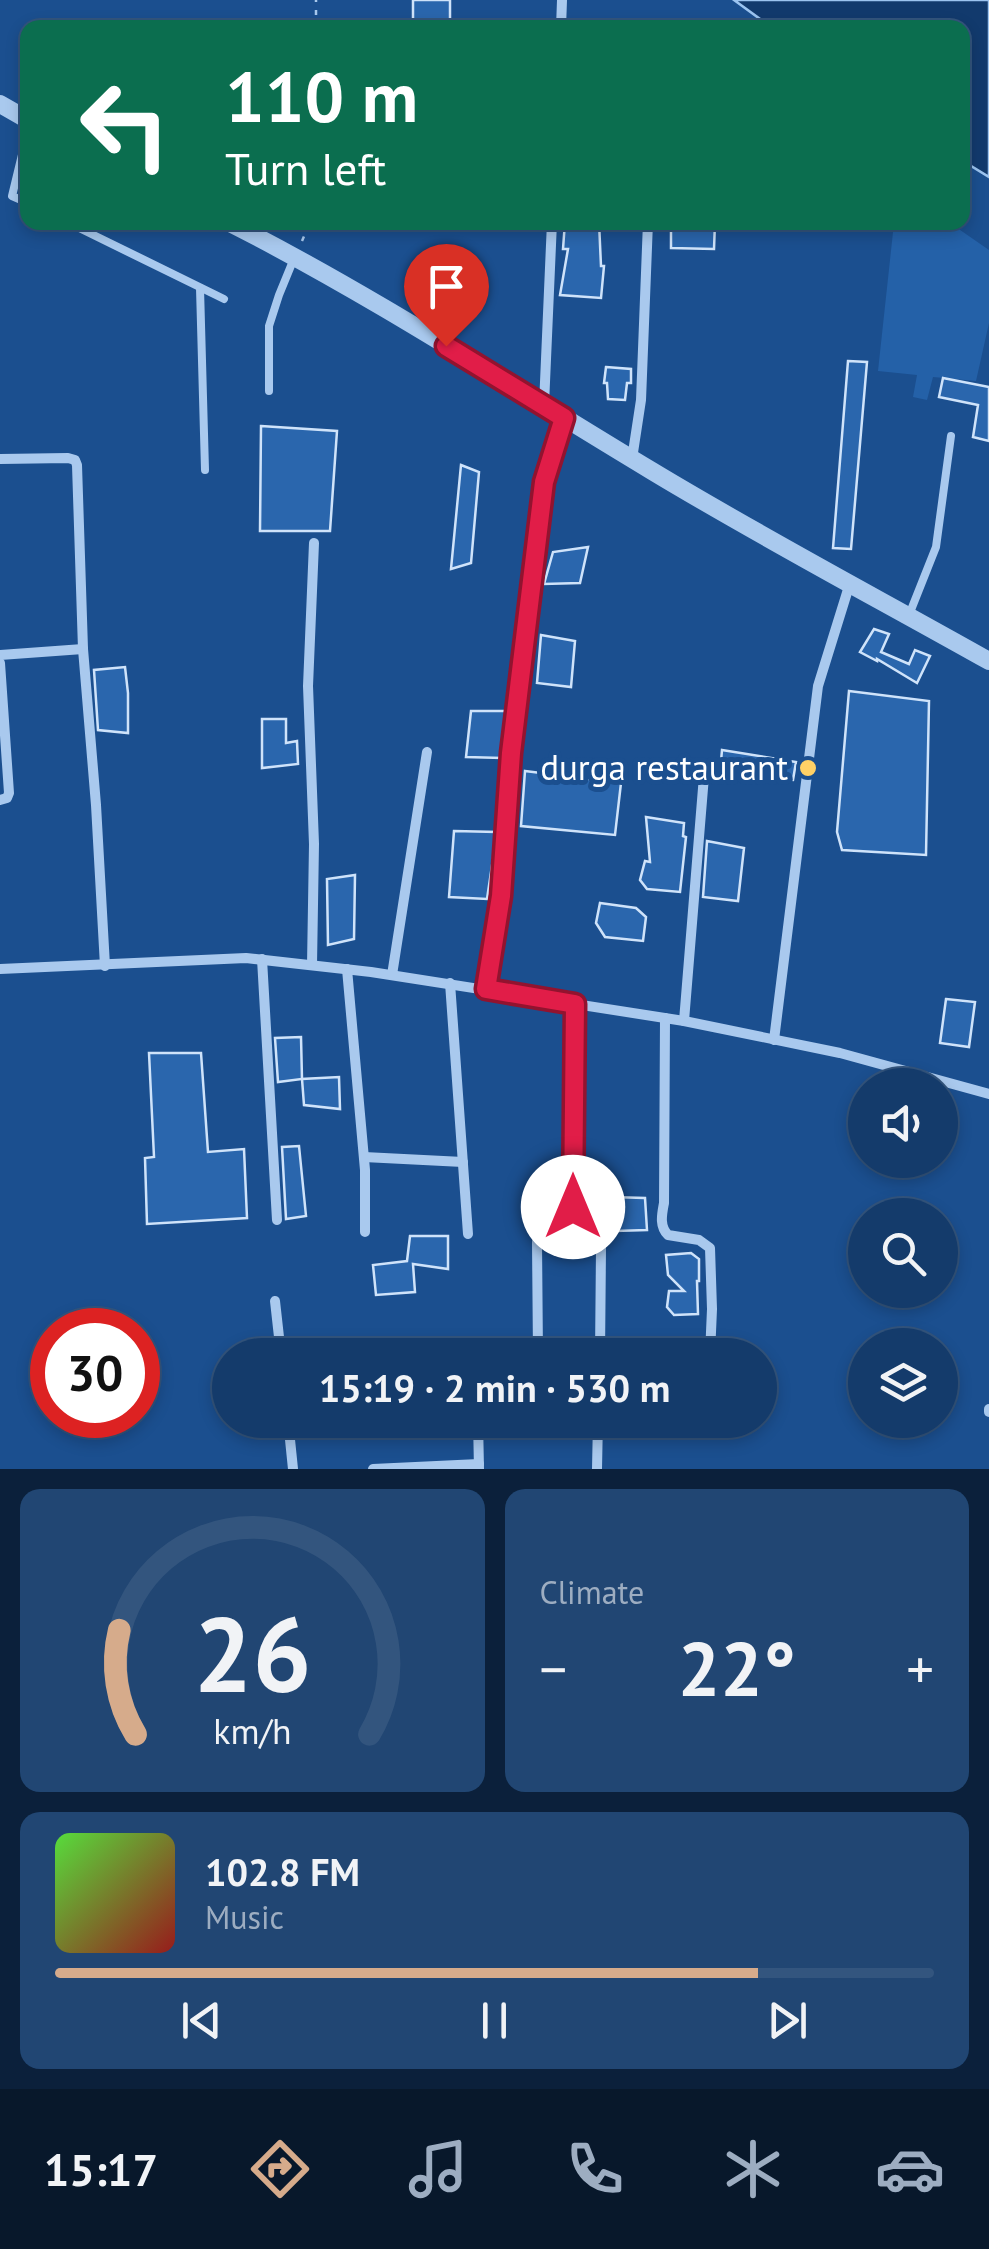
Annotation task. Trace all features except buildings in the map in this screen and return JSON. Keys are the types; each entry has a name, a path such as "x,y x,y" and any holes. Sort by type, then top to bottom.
{"street":[{"path":"244,230 295,256 743,526 989,661"},
{"path":"544,406 552,230"},
{"path":"632,459 641,400 648,230"},
{"path":"486,989 501,896 511,753 544,482 564,418"},
{"path":"0,459 75,460 77,465 83,649 105,966"},
{"path":"312,965 314,844 308,686 314,543"},
{"path":"774,1040 818,686 850,583"},
{"path":"0,800 7,798 8,793 0,659 83,649"},
{"path":"392,975 426,752"},
{"path":"684,1021 704,776"},
{"path":"262,960 278,1220"},
{"path":"0,969 262,960 346,969 684,1021 840,1053 989,1094"},
{"path":"346,969 364,1157 365,1232"},
{"path":"450,984 468,1234"},
{"path":"573,1240 575,1004"},
{"path":"665,1018 662,1228 668,1235 699,1240 710,1248 711,1338"},
{"path":"364,1157 463,1162"},
{"path":"538,1338 537,1242 594,1239 601,1248 600,1338"},
{"path":"275,1302 279,1338"},
{"path":"290,1438 293,1469"},
{"path":"373,1469 479,1466 478,1438"},
{"path":"598,1438 598,1469"}],"lane":[{"path":"20,163 12,196 20,200"},
{"path":"83,230 224,299"},
{"path":"269,391 270,326 295,256"},
{"path":"200,288 205,470"},
{"path":"908,616 936,546 951,436"}],"path":[{"path":"295,256 306,230"}],"shaded area":[{"path":"734,0 989,0 989,177 970,165 970,20 761,20"},
{"path":"893,230 960,230 989,250 989,323 976,381 933,377 927,400 913,397 917,375 878,371"}],"place":[{"name":"durga restaurant","path":"808,768"}],"route":[{"path":"446,346 564,418 544,482 511,753 501,896 486,989 575,1004 573,1207"}]}
